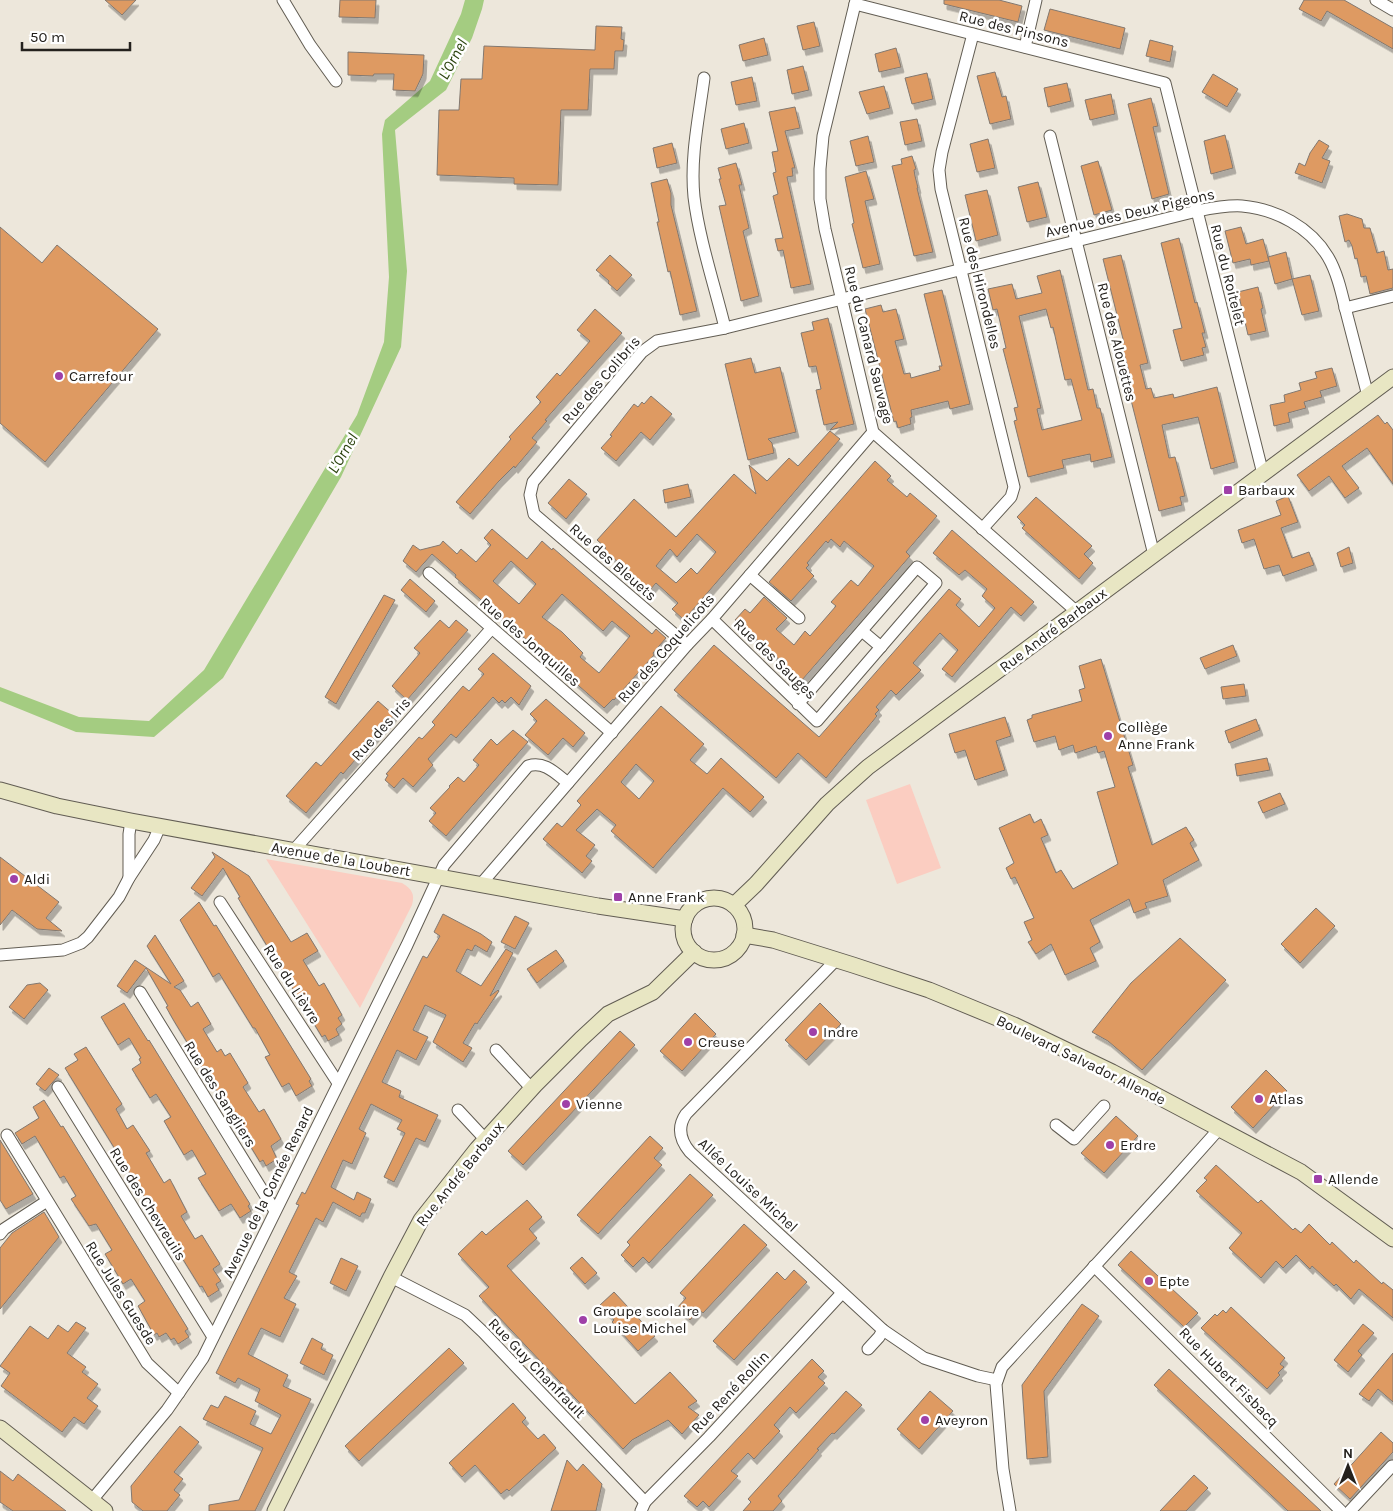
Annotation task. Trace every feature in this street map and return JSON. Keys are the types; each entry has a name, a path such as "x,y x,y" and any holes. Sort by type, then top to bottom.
{"street":[{"path":"283,0 310,46 336,81"},
{"path":"1025,47 1036,0"},
{"path":"1376,0 1393,10"},
{"name":"Rue des Pinsons","path":"856,2 972,34 1165,83"},
{"name":"Rue du Canard Sauvage","path":"856,2 823,136 820,199 841,300 874,432 1077,612"},
{"name":"Rue des Hirondelles","path":"972,34 939,170 941,188 1014,487 1011,497 982,529"},
{"path":"704,78 695,140 694,196 698,222 725,328"},
{"name":"Rue du Roitelet","path":"1165,83 1263,474"},
{"name":"Rue des Alouettes","path":"1050,136 1154,555"},
{"name":"Avenue des Deux Pigeons","path":"841,300 1197,211 1221,206 1264,209 1291,221 1317,242 1328,256 1337,276 1368,396"},
{"path":"1345,308 1393,296"},
{"name":"Rue des Colibris","path":"530,495 533,482 642,352 657,341 725,328 841,300"},
{"name":"Rue André Barbaux","path":"734,905 756,884 827,804 868,767 1393,377"},
{"name":"Rue des Coquelicots","path":"481,884 874,432"},
{"name":"Rue des Bleuets","path":"530,495 534,514 687,645"},
{"path":"798,704 918,567 936,583 881,647 862,631"},
{"name":"Rue des Jonquilles","path":"429,573 612,733"},
{"path":"750,575 799,618"},
{"name":"Rue des Sauges","path":"712,619 817,721 881,647"},
{"name":"Rue des Iris","path":"293,850 492,628"},
{"name":"Avenue de la Cornée Renard","path":"92,1500 179,1393 203,1358 407,945 438,877 452,854 528,766 535,764 544,765 568,783"},
{"name":"Avenue de la Loubert","path":"0,790 57,806 160,826 646,914 685,919"},
{"path":"129,878 129,834 132,820"},
{"path":"0,955 63,950 88,937 119,897 154,840 160,826"},
{"path":"710,898 718,898 734,905 741,914 744,924 744,935 741,945 734,953 714,960 694,952 684,937 683,928 685,919 694,905 710,898"},
{"name":"Rue du Lièvre","path":"220,902 338,1083"},
{"name":"Boulevard Salvador Allende","path":"744,935 773,940 929,990 1014,1025 1112,1072 1301,1172 1393,1239"},
{"name":"Rue André Barbaux","path":"275,1511 421,1220 486,1140 532,1089 608,1014 653,992 694,952"},
{"name":"Allée Louise Michel","path":"836,960 686,1114 680,1128 685,1145 690,1152 882,1330 924,1358 967,1373 997,1380"},
{"name":"Rue des Sangliers","path":"140,992 275,1211"},
{"path":"496,1050 532,1089"},
{"name":"Rue des Chevreuils","path":"58,1088 213,1337"},
{"path":"1056,1125 1074,1140 1104,1106"},
{"path":"458,1110 486,1140"},
{"path":"1010,1511 1003,1469 996,1391 997,1380 1002,1367 1219,1129"},
{"name":"Rue Jules Guesde","path":"7,1135 147,1363 179,1393"},
{"path":"0,1234 4,1229 47,1201"},
{"name":"Rue Hubert Fisbacq","path":"1094,1266 1341,1511"},
{"name":"Rue Guy Chanfrault","path":"391,1277 464,1315 483,1332 643,1506"},
{"name":"Rue René Rollin","path":"643,1506 842,1293"},
{"path":"868,1349 879,1337 882,1330"},
{"path":"0,1428 105,1511"},
{"path":"1350,1511 1392,1466"}],"shaded area":[{"path":"910,784 941,868 897,884 866,800"},
{"path":"266,859 402,883 410,890 413,895 412,905 360,1008"}],"water":[{"name":"L'Ornel","path":"465,0 484,0 472,38 446,90 395,130 407,271 401,347 341,477 223,678 154,737 76,732 0,701 0,687 79,717 149,721 204,670 357,415 384,342 389,277 382,134 385,120 430,81 461,14"}],"building":[{"path":"105,0 136,0 122,15"},
{"path":"340,0 376,0 375,18 339,17"},
{"path":"944,0 999,0 1022,6 1018,22 944,4"},
{"path":"1304,0 1344,0 1393,28 1393,49 1327,11 1321,21 1299,9"},
{"path":"1050,9 1125,28 1120,49 1044,30"},
{"path":"814,22 820,46 803,50 797,26"},
{"path":"596,26 622,27 623,51 615,51 614,69 590,69 588,110 561,110 558,185 514,184 514,178 437,175 439,110 459,110 461,79 482,79 484,46 595,50"},
{"path":"764,38 768,55 743,61 739,45"},
{"path":"1150,40 1173,46 1170,62 1146,56"},
{"path":"896,48 901,67 879,72 875,54"},
{"path":"348,52 424,55 423,74 415,91 393,90 394,74 374,74 373,76 348,75"},
{"path":"803,66 809,90 792,94 787,70"},
{"path":"995,72 1002,97 1006,96 1011,119 990,124 977,76"},
{"path":"927,73 933,99 912,104 905,78"},
{"path":"1213,74 1238,89 1227,107 1202,92"},
{"path":"752,77 757,101 736,105 731,82"},
{"path":"1067,83 1071,101 1048,107 1044,88"},
{"path":"884,86 890,108 867,114 859,92"},
{"path":"1111,94 1115,114 1090,120 1085,100"},
{"path":"1151,98 1158,126 1153,127 1169,194 1152,199 1128,104"},
{"path":"795,107 800,128 785,131 795,168 792,168 793,176 787,177 811,284 791,288 783,250 778,251 775,239 783,238 773,196 778,194 773,173 776,172 772,152 778,151 769,112"},
{"path":"917,119 922,141 905,145 900,122"},
{"path":"744,123 749,143 726,149 721,129"},
{"path":"1225,135 1233,168 1211,174 1204,141"},
{"path":"868,136 874,162 856,166 850,141"},
{"path":"988,139 995,168 977,172 970,144"},
{"path":"1319,140 1329,146 1322,158 1330,161 1322,183 1295,173 1299,163 1305,166 1310,153"},
{"path":"672,143 677,163 657,168 653,148"},
{"path":"912,156 916,169 914,170 917,188 933,252 914,256 892,166 902,164 901,159"},
{"path":"1098,161 1112,210 1094,215 1081,166"},
{"path":"736,163 742,185 739,185 749,228 743,231 759,296 741,301 719,206 726,205 718,168"},
{"path":"866,171 874,199 865,201 880,264 863,268 852,224 854,223 845,177"},
{"path":"667,179 671,193 671,205 697,311 680,315 657,222 659,222 651,183"},
{"path":"1038,182 1047,217 1027,222 1018,187"},
{"path":"987,190 998,235 976,241 965,195"},
{"path":"1347,214 1362,219 1364,228 1370,228 1377,253 1384,251 1388,270 1393,269 1393,288 1370,294 1366,276 1361,277 1352,246 1349,240 1345,242 1339,216"},
{"name":"Carrefour","path":"0,227 42,263 57,245 158,329 45,462 0,423"},
{"path":"1241,227 1246,244 1263,239 1269,261 1251,265 1250,259 1233,263 1225,231"},
{"path":"1179,238 1195,303 1197,302 1205,333 1202,333 1206,347 1202,348 1204,355 1181,361 1173,330 1182,328 1161,243"},
{"path":"1286,252 1292,279 1275,284 1268,257"},
{"path":"610,255 632,275 617,291 596,270"},
{"path":"1121,255 1148,363 1140,365 1146,389 1151,388 1154,398 1173,394 1174,398 1217,387 1235,462 1211,469 1198,417 1162,425 1169,458 1175,457 1185,496 1180,497 1182,505 1159,511 1131,400 1134,399 1129,380 1131,379 1121,343 1124,343 1103,259"},
{"path":"1060,270 1088,390 1093,389 1097,408 1100,408 1112,457 1091,462 1090,454 1062,460 1064,468 1028,477 1014,421 1017,420 1014,408 1018,407 1003,349 1006,348 997,309 993,310 988,289 1012,284 1016,299 1042,293 1037,276","holes":["1046,309 1051,328 1053,327 1065,380 1071,379 1082,420 1042,430 1037,409 1041,408 1019,316"]},
{"path":"1310,275 1319,311 1302,315 1292,279"},
{"path":"1258,287 1266,331 1248,335 1238,292"},
{"path":"942,290 970,404 950,409 948,401 911,410 911,424 898,428 896,421 894,422 865,309 881,305 883,312 896,309 904,339 895,341 904,374 910,373 911,378 940,370 939,366 942,366 924,294"},
{"path":"595,309 622,333 545,420 547,421 532,438 537,442 515,468 514,466 499,481 470,514 456,502 511,439 509,437 541,402 536,397 557,373 560,376 590,341 577,330"},
{"path":"828,318 854,424 830,430 838,422 824,425 816,390 821,389 816,366 809,367 801,333 814,330 812,322"},
{"path":"751,358 755,373 780,367 796,432 768,439 772,443 774,453 748,460 725,364"},
{"path":"1332,368 1337,386 1320,391 1322,397 1304,402 1306,408 1288,413 1290,422 1274,426 1270,405 1285,402 1284,395 1301,390 1299,383 1317,378 1315,372"},
{"path":"651,396 672,414 650,440 641,432 616,461 601,448 612,436 610,435 634,404 638,407 642,402 644,404"},
{"path":"1378,415 1393,430 1393,484 1367,448 1342,466 1359,488 1345,498 1329,476 1309,491 1297,475"},
{"path":"830,431 840,439 684,620 672,609 678,603 656,583 650,590 604,550 606,548 597,540 634,499 676,537 734,474 756,494 749,465 767,481 789,458 798,466","holes":["697,534 716,552 697,574 691,568 676,583 656,566 670,549 677,557"]},
{"path":"875,461 891,476 887,480 907,497 910,493 937,516 906,552 910,556 802,680 735,620 745,609 750,613 764,597 787,618 776,629 794,645 805,631 810,636 836,606 831,602 851,580 858,586 874,566 844,541 840,547 831,539 828,543 826,541 807,563 809,565 806,568 814,576 791,601 769,582"},
{"path":"569,479 587,494 566,519 548,503"},
{"path":"688,484 691,497 665,503 663,490"},
{"path":"1288,496 1298,522 1281,528 1292,558 1309,552 1314,565 1283,576 1279,565 1264,569 1254,539 1242,543 1238,530 1281,515 1276,501"},
{"path":"1036,497 1092,546 1084,554 1093,563 1079,579 1022,528 1025,525 1017,517"},
{"path":"492,529 527,559 542,541 552,550 553,548 652,634 656,629 666,638 653,653 654,655 614,700 604,708 455,577 456,575 432,554 416,572 403,561 413,545 420,550 440,545 443,541 457,554 461,549 476,562 491,545 484,538","holes":["511,561 536,584 519,604 493,581","562,594 603,631 612,621 630,636 599,673 580,657 583,653 562,632 542,617"]},
{"path":"952,530 1034,602 1021,616 1011,607 952,677 942,669 958,650 940,633 913,663 921,670 896,695 891,690 876,707 879,710 875,714 877,716 826,778 798,753 776,778 674,690 714,645 819,737 949,589 961,599 956,605 979,627 995,608 982,596 987,589 965,570 959,575 933,553"},
{"path":"1349,547 1353,563 1341,567 1337,553"},
{"path":"410,579 435,601 426,612 401,590"},
{"path":"384,595 395,600 336,704 325,697"},
{"path":"440,620 449,628 456,620 468,630 407,700 392,686 420,653 414,648"},
{"path":"1233,645 1237,656 1205,669 1200,658"},
{"path":"493,653 531,686 519,705 511,697 505,703 502,700 499,703 493,697 456,738 451,734 428,759 433,765 413,787 403,778 394,788 385,780 388,775 386,774 419,737 422,739 435,725 432,722 463,686 469,691 484,674 478,669"},
{"path":"1101,659 1133,765 1128,767 1152,845 1186,827 1194,840 1190,843 1199,860 1163,880 1168,896 1145,903 1147,908 1134,913 1129,899 1090,920 1100,942 1090,948 1096,961 1065,975 1051,944 1036,954 1028,942 1032,940 1024,922 1034,918 1015,877 1011,879 1006,868 1014,863 999,828 1030,814 1034,823 1041,819 1048,835 1041,838 1056,873 1061,870 1073,889 1118,864 1097,792 1115,787 1104,751 1098,753 1096,746 1075,753 1073,745 1059,750 1055,736 1034,742 1027,720 1032,718 1032,715 1082,701 1079,690 1085,688 1079,666"},
{"path":"1244,684 1246,696 1223,699 1221,687"},
{"path":"546,699 585,733 573,747 563,738 548,755 525,735 537,721 530,714"},
{"path":"378,701 394,715 306,813 286,796 316,762 321,766"},
{"path":"661,706 704,744 690,760 707,774 721,758 764,797 750,812 723,788 653,868 611,831 616,825 597,809 576,830 595,845 586,856 592,861 582,873 543,839 557,823 562,827 581,805 577,801","holes":["636,764 654,781 639,799 621,782"]},
{"path":"1005,717 1011,736 996,741 1005,770 975,780 965,750 955,753 949,734"},
{"path":"1256,719 1260,730 1229,743 1225,731"},
{"path":"513,730 528,742 446,836 429,821 436,813 430,808 458,777 464,782 479,765 473,760 491,739 497,745"},
{"path":"1267,758 1270,770 1237,776 1235,764"},
{"path":"1280,793 1285,804 1263,813 1258,802"},
{"path":"212,852 249,876 291,942 307,933 318,951 303,960 319,986 324,983 342,1015 338,1018 342,1024 336,1029 339,1035 328,1041 325,1035 322,1037 238,898 240,897 223,868 202,896 191,888 215,857"},
{"name":"Aldi","path":"0,857 59,902 46,918 62,931 37,929 12,910 0,925"},
{"path":"199,902 214,926 216,925 311,1079 309,1081 312,1086 296,1096 289,1083 282,1087 265,1057 270,1055 255,1028 253,1028 219,973 213,977 180,920"},
{"path":"1316,908 1335,926 1300,963 1281,944"},
{"path":"443,914 492,942 487,952 475,945 472,951 467,949 456,971 481,986 506,949 513,953 490,996 499,991 477,1024 475,1023 463,1043 472,1048 463,1062 433,1042 446,1015 425,1005 413,1030 428,1037 416,1060 397,1050 382,1082 401,1091 399,1097 438,1115 425,1142 416,1138 394,1182 384,1177 405,1133 397,1129 402,1120 371,1104 359,1129 366,1133 352,1164 343,1160 331,1187 354,1200 357,1192 371,1199 365,1213 362,1213 360,1217 333,1202 323,1222 316,1218 289,1272 297,1276 284,1298 296,1304 280,1337 261,1328 248,1354 288,1375 283,1386 311,1399 255,1511 209,1511 209,1505 239,1500 263,1448 203,1419 211,1405 218,1408 225,1396 256,1411 250,1424 271,1434 281,1415 255,1401 260,1389 238,1378 235,1383 216,1373 299,1205 296,1204 302,1192 305,1194 423,956 427,958 440,936 434,932"},
{"path":"515,916 529,923 515,949 501,942"},
{"path":"155,935 184,981 174,987 180,990 191,1007 198,1002 211,1024 203,1029 217,1052 221,1049 225,1056 230,1053 248,1083 243,1087 259,1112 264,1109 281,1139 271,1146 277,1159 266,1166 263,1160 260,1162 174,1021 166,1007 168,1006 146,968 127,993 117,986 135,960 171,984 147,946"},
{"path":"1180,938 1226,980 1142,1070 1108,1041 1092,1032 1131,983"},
{"path":"556,950 564,961 537,983 527,969"},
{"path":"40,983 48,990 24,1019 9,1007 27,985"},
{"path":"124,1003 149,1040 250,1204 248,1206 251,1211 240,1218 231,1204 219,1211 198,1178 206,1174 192,1150 184,1155 164,1121 171,1117 156,1094 150,1098 132,1069 141,1063 139,1059 141,1058 129,1038 118,1045 101,1017"},
{"name":"Indre","path":"820,1003 841,1024 806,1060 785,1040"},
{"name":"Creuse","path":"695,1013 716,1034 682,1071 660,1051"},
{"name":"Vienne","path":"620,1031 635,1045 523,1165 508,1151"},
{"path":"86,1047 122,1104 116,1109 127,1129 133,1125 150,1151 146,1153 164,1183 170,1179 187,1212 181,1216 195,1239 202,1235 220,1264 213,1269 221,1281 216,1284 219,1290 208,1297 65,1068 78,1060 74,1054"},
{"path":"49,1068 59,1075 45,1091 36,1084"},
{"name":"Atlas","path":"1266,1070 1287,1091 1253,1128 1231,1107"},
{"path":"44,1100 61,1127 63,1126 188,1329 185,1331 189,1337 178,1344 174,1338 171,1340 166,1333 159,1337 157,1333 154,1335 138,1306 145,1301 131,1279 123,1284 105,1254 112,1250 96,1224 89,1226 71,1199 76,1196 64,1176 60,1178 35,1136 22,1144 15,1133 39,1118 33,1107"},
{"name":"Erdre","path":"1116,1116 1138,1136 1104,1173 1081,1153"},
{"path":"650,1136 663,1148 654,1158 662,1165 598,1234 577,1215"},
{"path":"0,1140 33,1194 6,1209 0,1200"},
{"path":"1216,1165 1258,1203 1261,1200 1293,1230 1295,1228 1301,1233 1309,1224 1330,1245 1332,1242 1354,1263 1356,1260 1382,1284 1383,1282 1393,1290 1393,1318 1359,1289 1351,1299 1336,1284 1334,1286 1312,1266 1310,1269 1296,1255 1283,1268 1276,1261 1261,1278 1229,1248 1242,1233 1196,1191 1207,1180 1204,1178"},
{"path":"690,1174 713,1195 649,1263 643,1257 633,1267 621,1255 630,1245 627,1242"},
{"path":"527,1200 542,1217 529,1229 537,1238 507,1266 635,1404 670,1372 697,1401 688,1407 699,1415 682,1434 668,1420 632,1440 623,1449 479,1296 489,1287 458,1254 482,1231 486,1235"},
{"path":"44,1212 59,1237 0,1309 0,1248 12,1233"},
{"path":"744,1224 767,1245 703,1313 699,1310 690,1320 677,1308 686,1298 680,1293"},
{"name":"Epte","path":"1131,1251 1198,1313 1184,1327 1118,1265"},
{"path":"582,1257 597,1273 585,1284 570,1268"},
{"path":"341,1258 358,1266 346,1291 330,1283"},
{"path":"794,1270 807,1282 734,1360 713,1341 777,1272 785,1280"},
{"path":"614,1292 655,1336 638,1351 612,1322 614,1320 600,1305"},
{"path":"1082,1304 1099,1316 1044,1391 1048,1457 1027,1459 1022,1385"},
{"path":"1231,1307 1285,1358 1280,1364 1284,1367 1278,1373 1280,1375 1267,1389 1201,1328 1215,1314 1217,1316 1223,1310 1226,1313"},
{"path":"76,1322 86,1328 67,1353 86,1367 82,1372 98,1384 87,1398 98,1406 84,1424 74,1417 62,1432 1,1386 10,1373 0,1366 30,1326 48,1339 58,1325 68,1332"},
{"path":"1363,1324 1374,1333 1358,1351 1362,1355 1348,1372 1334,1360"},
{"path":"312,1338 323,1344 321,1349 333,1355 324,1375 300,1363"},
{"path":"449,1348 464,1363 359,1461 345,1446"},
{"path":"1393,1353 1393,1402 1378,1389 1369,1401 1359,1394"},
{"path":"812,1359 824,1371 818,1377 825,1383 796,1413 790,1407 774,1425 780,1431 754,1459 748,1453 731,1471 738,1476 709,1507 703,1501 697,1507 684,1496"},
{"path":"1169,1369 1321,1511 1288,1511 1154,1385"},
{"path":"846,1391 862,1405 817,1449 819,1450 778,1496 782,1501 773,1511 743,1511 751,1502 748,1499"},
{"name":"Aveyron","path":"930,1391 953,1411 919,1449 897,1429"},
{"path":"513,1403 526,1418 522,1422 538,1439 544,1434 556,1448 509,1491 507,1489 501,1494 475,1465 462,1477 449,1463"},
{"path":"180,1426 199,1442 174,1472 183,1479 174,1490 180,1495 167,1511 143,1511 132,1502 131,1486"},
{"path":"1381,1432 1393,1443 1393,1452 1350,1499 1334,1484"},
{"path":"567,1460 577,1471 583,1464 602,1484 596,1511 551,1511"},
{"path":"0,1471 13,1481 18,1474 66,1511 13,1511 0,1502"},
{"path":"1194,1475 1208,1488 1186,1511 1160,1511"}],"place":[{"name":"Carrefour","path":"59,376"},
{"name":"Barbaux","path":"1228,490"},
{"name":"Collège Anne Frank","path":"1108,736"},
{"name":"Aldi","path":"14,879"},
{"name":"Anne Frank","path":"618,897"},
{"name":"Indre","path":"813,1032"},
{"name":"Creuse","path":"688,1042"},
{"name":"Atlas","path":"1259,1099"},
{"name":"Vienne","path":"566,1104"},
{"name":"Erdre","path":"1110,1145"},
{"name":"Allende","path":"1318,1179"},
{"name":"Epte","path":"1149,1281"},
{"name":"Groupe scolaire Louise Michel","path":"583,1320"},
{"name":"Aveyron","path":"925,1420"}]}
